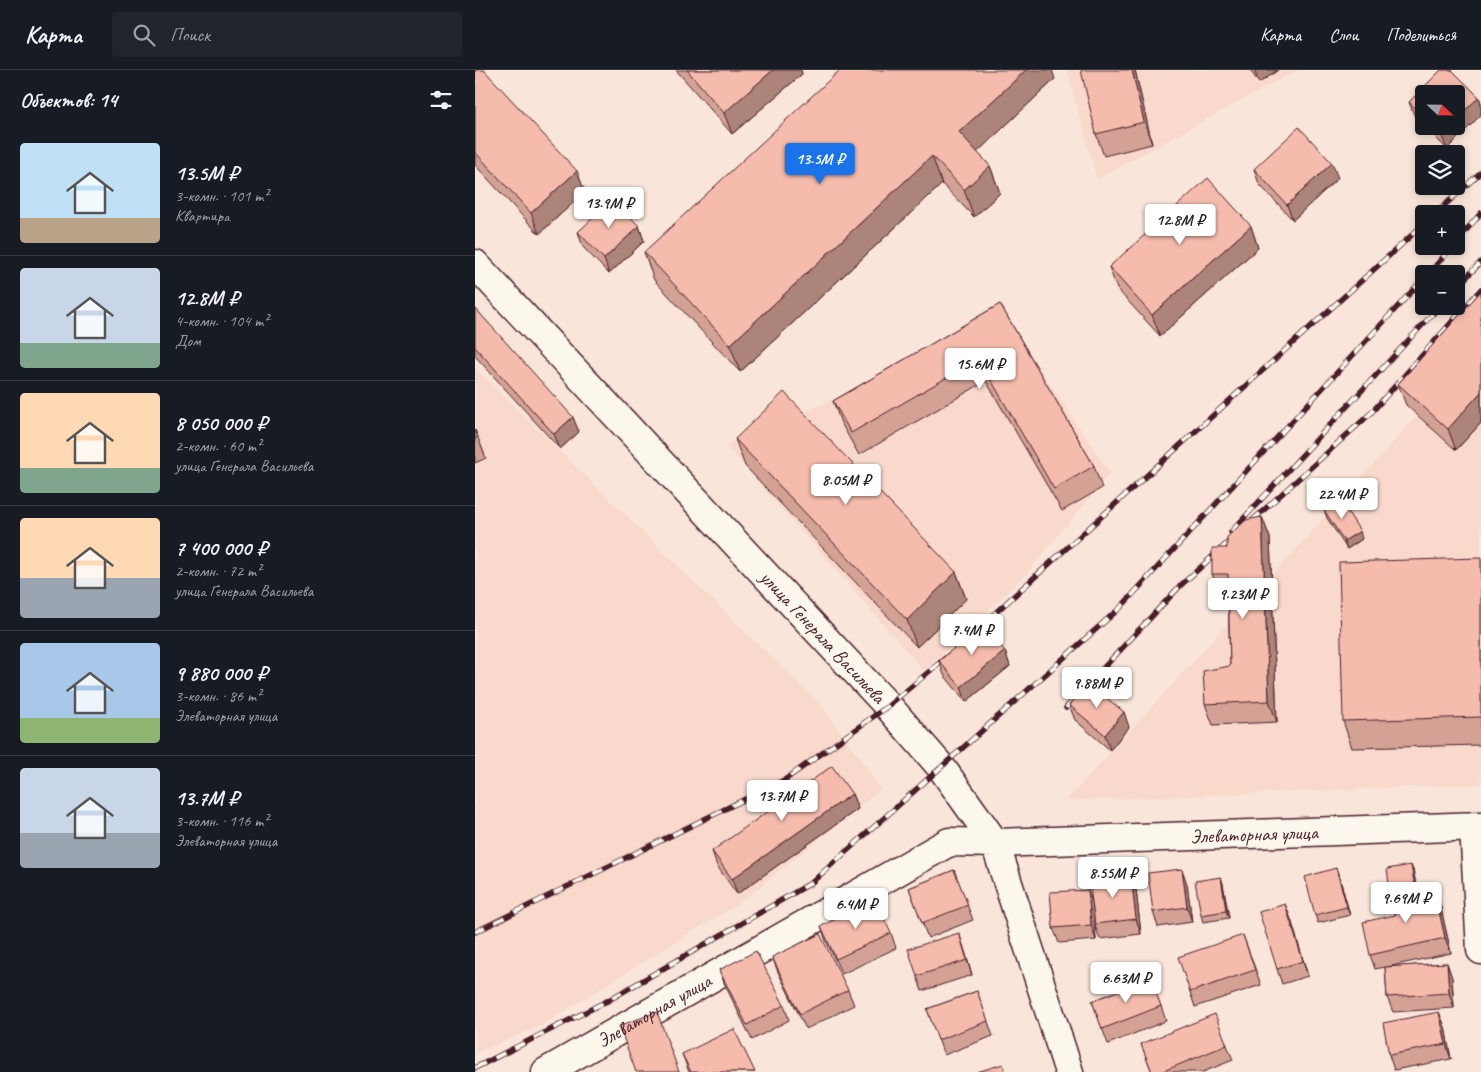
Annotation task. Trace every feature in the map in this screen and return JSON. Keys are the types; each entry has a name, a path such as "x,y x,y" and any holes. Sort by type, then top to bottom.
{"main road":[{"name":"улица Генерала Васильева","path":"476,266 888,706 941,767 995,842 1069,1072"},
{"name":"Элеваторная улица","path":"546,1072 949,842 1477,826"},
{"path":"1477,826 1481,950"}],"shaded area":[{"path":"1067,70 1297,70 1097,179"},
{"path":"1010,325 1110,473 1025,575 924,671 726,445"},
{"path":"1481,346 1481,784 1066,801"},
{"path":"475,368 825,710 881,789 742,901 538,1027 475,1053"}],"building":[{"path":"475,70 484,70 577,171 531,213 475,152"},
{"path":"687,70 773,70 724,113"},
{"path":"840,70 1026,70 959,132 990,166 964,190 932,156 730,345 644,252"},
{"path":"1081,70 1132,70 1144,122 1096,134"},
{"path":"1441,70 1452,70 1479,97 1465,110 1465,85 1426,85"},
{"path":"1415,96 1415,108 1409,102"},
{"path":"1299,127 1332,163 1287,205 1254,169"},
{"path":"1208,178 1251,226 1152,315 1109,267"},
{"path":"613,199 639,226 604,259 578,232"},
{"path":"1481,291 1481,392 1448,429 1398,384 1460,315 1465,315 1465,309"},
{"path":"1000,304 1094,466 1054,489 979,359 851,433 833,401"},
{"path":"475,308 573,417 554,434 475,347"},
{"path":"784,392 956,572 907,620 735,439"},
{"path":"1340,500 1360,531 1344,541 1324,510"},
{"path":"1262,517 1269,701 1205,704 1203,671 1230,666 1228,574 1212,574 1212,548 1227,548 1227,537 1246,520"},
{"path":"1481,558 1481,717 1343,721 1339,562"},
{"path":"982,624 1005,651 961,687 939,661"},
{"path":"1088,683 1124,712 1105,735 1069,705"},
{"path":"832,766 852,794 732,879 712,851"},
{"path":"1411,865 1416,893 1391,899 1387,869"},
{"path":"1336,868 1347,907 1315,915 1305,877"},
{"path":"1182,869 1187,907 1153,912 1148,873"},
{"path":"954,870 968,905 922,923 909,888"},
{"path":"1131,875 1136,919 1095,924 1089,880"},
{"path":"1221,877 1226,911 1201,915 1195,881"},
{"path":"1434,889 1445,938 1370,955 1363,922 1395,915 1391,899"},
{"path":"1088,890 1091,925 1053,928 1050,892"},
{"path":"875,900 891,933 836,959 821,926"},
{"path":"1285,904 1303,961 1277,969 1259,912"},
{"path":"959,933 967,960 917,976 908,949"},
{"path":"820,934 848,990 800,1014 772,957"},
{"path":"1243,935 1255,970 1190,992 1178,957"},
{"path":"756,951 784,1005 747,1025 719,970"},
{"path":"1447,963 1449,993 1387,997 1385,967"},
{"path":"1150,978 1161,1006 1102,1029 1092,1001"},
{"path":"977,991 988,1021 938,1040 927,1009"},
{"path":"657,1012 679,1072 636,1072 619,1026"},
{"path":"1439,1012 1446,1044 1389,1055 1383,1023"},
{"path":"1215,1014 1227,1045 1161,1072 1152,1072 1141,1044"},
{"path":"734,1029 755,1072 691,1072 682,1054"},
{"path":"1003,1064 1005,1072 977,1072"}],"railway":[{"path":"1445,205 1481,172"},
{"path":"1465,232 1481,213"},
{"path":"972,634 1415,232"},
{"path":"1436,265 1445,255"},
{"path":"1465,279 1481,262"},
{"path":"475,1068 607,1001 811,883 1121,607 1415,288"},
{"path":"1066,708 1181,585 1371,413 1481,289"},
{"path":"1231,532 1432,315"},
{"path":"475,932 786,779 888,706 950,654"}]}
